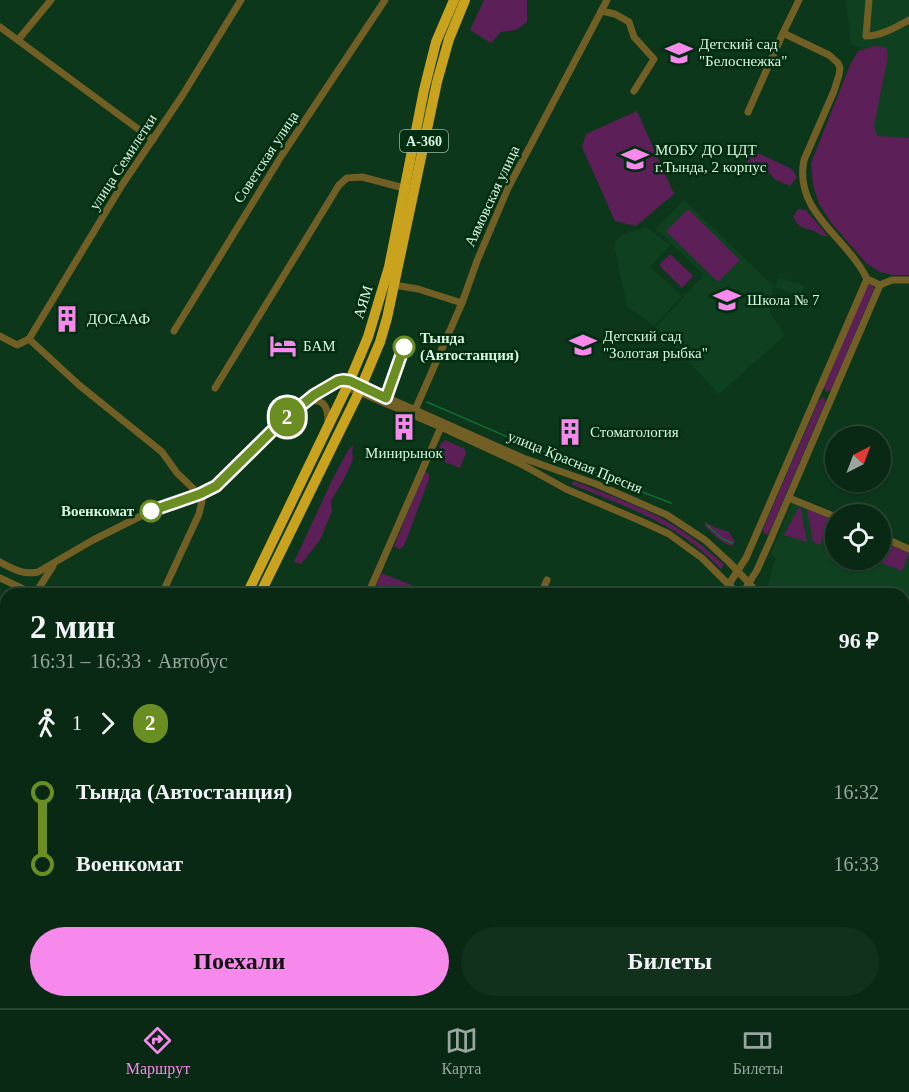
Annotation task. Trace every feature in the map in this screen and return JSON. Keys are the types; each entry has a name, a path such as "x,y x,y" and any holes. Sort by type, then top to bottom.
{"highway":[{"name":"АЯМ","path":"250,588 349,384 368,337 387,276 436,42 454,0"},
{"name":"АЯМ","path":"263,588 361,389 380,342 437,82 449,39 465,0"}],"street":[{"path":"18,40 51,0"},
{"name":"улица Семилетки","path":"29,339 122,185 241,0"},
{"name":"Советская улица","path":"174,331 282,155 385,0"},
{"name":"Аямовская улица","path":"415,410 462,303 508,188 607,0"},
{"path":"748,112 799,0"},
{"path":"869,0 866,36 892,30 909,20"},
{"path":"601,11 615,14 629,22 634,37 654,59 634,91"},
{"path":"0,27 153,140"},
{"path":"783,33 829,55 838,63 840,75 804,160 803,182 814,212 854,257 867,279 880,285"},
{"path":"215,388 339,185 347,178 362,177 404,188"},
{"path":"729,585 756,535 867,279"},
{"path":"745,588 757,570 770,541 880,285 892,280 909,280"},
{"path":"394,285 418,289 462,303"},
{"path":"0,336 17,345 29,339 80,385 162,452 177,473 200,494 202,501 199,514 165,588"},
{"path":"0,562 22,573 38,572 93,540 151,511 216,486 283,420 321,391 337,385 349,384 361,389"},
{"name":"улица Красная Пресня","path":"361,389 524,458 596,484 658,511 699,536 753,588"},
{"name":"улица Красная Пресня","path":"361,389 520,464 566,489 669,534 702,558 733,588"},
{"path":"819,392 831,397"},
{"path":"302,404 315,400 323,404 328,412 328,427"},
{"path":"371,588 441,428"},
{"path":"789,498 825,513"},
{"path":"756,535 770,541"},
{"path":"891,541 909,549"},
{"path":"39,588 56,562"},
{"path":"0,578 22,588"},
{"path":"544,588 547,580"}],"shaded area":[{"path":"484,0 527,0 527,22 516,30 501,32 491,43 470,30"},
{"path":"846,0 909,0 909,138 867,136 882,57 851,44"},
{"path":"874,46 886,47 888,56 874,126 877,136 909,138 909,275 880,272 867,264 832,224 819,204 813,185 811,163 850,65 858,51"},
{"path":"637,111 674,194 636,226 615,221 582,147 586,134"},
{"path":"758,153 792,169 797,177 790,186 774,179 771,174 759,168 755,174 750,171 747,155 755,156"},
{"name":"Школа № 7","path":"684,200 773,286 770,313 785,335 719,394 656,327 704,275 656,229"},
{"path":"688,209 740,260 718,282 666,231"},
{"path":"798,209 806,210 828,236 800,226 793,217"},
{"path":"646,227 670,245 650,267 682,296 654,326 627,306 614,245 620,236"},
{"path":"670,254 693,276 682,288 659,265"},
{"path":"779,277 804,286 800,296 775,287"},
{"path":"870,284 874,289 831,390 826,392 824,387 867,286"},
{"path":"823,397 825,403 767,535 763,529 819,400"},
{"path":"445,440 465,449 466,453 460,468 445,462 439,446"},
{"path":"354,445 353,459 331,501 332,511 320,540 301,564 294,562 332,480 349,449"},
{"path":"425,471 429,474 429,479 406,541 399,549 394,546"},
{"path":"574,481 634,505 668,522 724,565 721,569 693,544 662,524 573,485"},
{"path":"793,501 825,515 825,570 891,570 891,542 909,550 909,588 770,588 768,586 775,558 771,554"},
{"path":"800,505 807,542 784,535"},
{"path":"807,509 825,517 825,532 820,545 813,542"},
{"path":"705,522 729,532 735,542 732,546 714,535 705,526"},
{"path":"891,545 909,553 902,571 891,567"},
{"path":"381,573 412,585 412,588 375,588"}],"waterway":[{"path":"427,402 526,445"},
{"path":"533,448 574,463"},
{"path":"577,465 619,483"},
{"path":"629,487 671,503"},
{"path":"707,525 723,539 732,543"}],"bus line":[{"name":"2","path":"151,511 216,486 283,420 314,395 338,381 350,381 386,398 404,347"}],"place":[{"name":"Детский сад \"Белоснежка\"","path":"679,53"},
{"name":"МОБУ ДО ЦДТ г.Тында, 2 корпус","path":"635,159"},
{"name":"Школа № 7","path":"727,300"},
{"name":"ДОСААФ","path":"67,319"},
{"name":"Детский сад \"Золотая рыбка\"","path":"583,345"},
{"name":"БАМ","path":"283,346"},
{"name":"Тында (Автостанция)","path":"404,347"},
{"name":"Минирынок","path":"404,427"},
{"name":"Стоматология","path":"570,432"},
{"name":"Военкомат","path":"151,511"}]}
